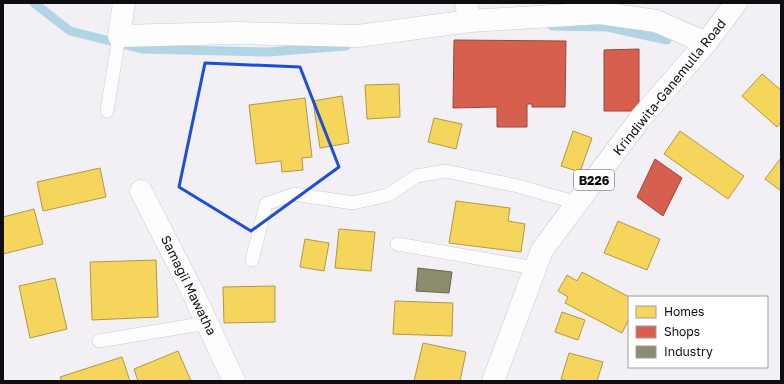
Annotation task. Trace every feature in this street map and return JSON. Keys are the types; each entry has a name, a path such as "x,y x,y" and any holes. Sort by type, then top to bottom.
{"street":[{"path":"124,3 119,36 235,33 358,36 468,12 600,13 656,21 706,43"},
{"name":"Krindiwita-Ganemulla Road","path":"493,381 542,250 639,120 706,43 736,3"},
{"name":"Samagii Mawatha","path":"141,191 153,211 234,381"}],"lane":[{"path":"108,111 119,36"},
{"path":"252,260 266,204 294,194 353,203 388,195 417,176 446,172 518,186 577,203"},
{"path":"397,244 535,268"},
{"path":"99,341 207,323"}],"highlighted area":[{"path":"205,63 300,67 339,167 251,231 179,187"}],"building: Homes":[{"path":"762,74 781,90 781,122 777,127 742,96"},
{"path":"399,84 400,117 367,119 365,85"},
{"path":"342,96 349,143 320,148 313,101"},
{"path":"305,98 312,157 302,158 303,170 282,172 281,161 256,164 249,105"},
{"path":"434,118 462,124 456,149 428,142"},
{"path":"573,131 592,138 580,172 561,166"},
{"path":"680,131 744,176 728,199 664,154"},
{"path":"781,158 781,191 765,179"},
{"path":"100,168 106,197 43,211 37,182"},
{"path":"456,201 510,208 508,221 525,224 521,252 449,243"},
{"path":"34,209 43,244 3,254 3,217"},
{"path":"618,221 660,239 647,270 604,253"},
{"path":"339,229 375,232 371,271 335,268"},
{"path":"305,239 329,243 324,271 300,267"},
{"path":"156,260 158,317 92,320 90,262"},
{"path":"582,272 628,296 628,321 622,333 565,303 568,297 558,291 567,275 577,281"},
{"path":"55,278 67,329 30,338 19,286"},
{"path":"275,286 275,322 224,323 223,287"},
{"path":"395,301 453,303 452,336 393,334"},
{"path":"562,312 585,320 578,340 555,332"},
{"path":"423,343 466,352 460,381 414,381"},
{"path":"178,351 191,381 138,381 134,369"},
{"path":"569,353 603,362 597,381 568,381 561,379"},
{"path":"122,357 130,381 62,381 60,377"}],"building: Shops":[{"path":"454,40 566,41 565,107 532,107 532,104 527,104 527,127 497,127 497,107 453,108"},
{"path":"639,49 639,111 604,111 604,50"},
{"path":"655,159 682,178 663,216 637,197"}],"building: Industry":[{"path":"418,268 452,272 449,293 416,291"}],"waterway":[{"path":"34,3 70,31 142,49 268,52 346,46"},
{"path":"552,26 607,27 667,40"}]}
